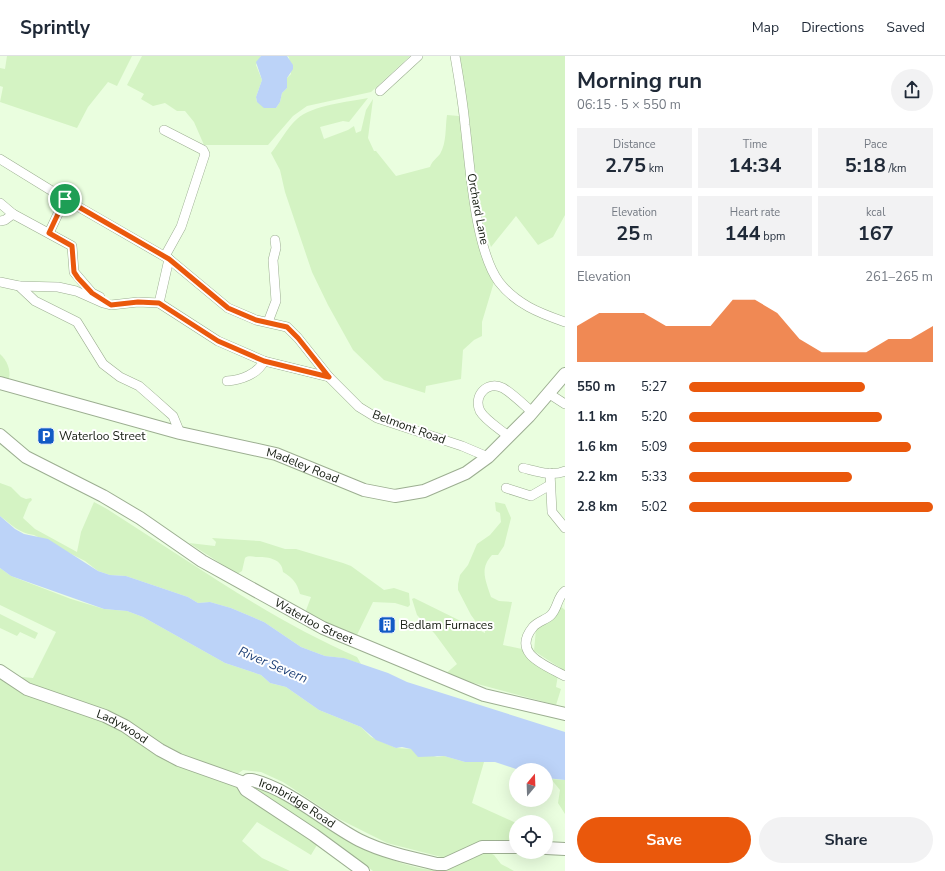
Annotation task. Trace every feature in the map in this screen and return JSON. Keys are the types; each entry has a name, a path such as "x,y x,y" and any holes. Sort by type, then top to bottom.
{"main road":[{"name":"Madeley Road","path":"0,383 180,433 276,454 364,490 395,496 424,491 466,472 488,457 532,412 565,374"},
{"name":"Waterloo Street","path":"0,436 26,457 103,496 140,518 202,561 323,628 484,695 565,714"},
{"name":"Ladywood","path":"0,671 27,689 105,716 125,726 160,750 179,760 244,783"},
{"name":"Ironbridge Road","path":"363,871 314,835 246,790 243,785 244,783 248,780 252,780 275,789 344,831 383,850 437,864 445,864 482,847 509,847"},
{"path":"553,848 565,849"}],"street":[{"path":"380,91 418,56"},
{"name":"Orchard Lane","path":"455,56 478,225 490,264 498,281 516,300 542,314 565,322"},
{"path":"159,303 167,257 181,227 205,154 203,150 164,130"},
{"name":"Belmont Road","path":"0,159 65,199 167,257 228,308 256,320 285,326 293,333 329,377 358,407 377,418 462,446 488,457"},
{"path":"49,233 65,199"},
{"path":"0,203 13,214 72,246 74,272 92,293 111,305"},
{"path":"0,221 5,220 13,214"},
{"path":"268,322 276,301 273,260 276,248 274,240"},
{"path":"0,282 19,286 58,287 76,290 103,303 111,305 138,302 159,303 218,341 264,361 329,377"},
{"path":"19,286 35,301 77,322 90,340 103,364 120,377 145,390 172,416 180,433"},
{"path":"227,381 236,380 252,374 262,366 264,361"},
{"path":"508,436 481,413 478,405 481,392 494,385 503,388 532,412"},
{"path":"548,392 565,404"},
{"path":"523,468 550,473 560,473 565,471"},
{"path":"550,473 552,512 565,528"},
{"path":"506,488 531,496 550,485"},
{"path":"565,591 559,598 555,610 550,616 534,625 526,647 530,656 565,676"}],"green space":[{"path":"7,56 132,56 117,86 108,82 88,107 77,128 0,102 3,87 0,86 0,68 5,69"},
{"path":"142,56 261,56 256,65 262,80 256,97 257,102 276,108 280,102 282,93 287,88 287,78 291,74 289,57 287,56 410,56 371,92 307,106 293,116 268,145 204,145 194,122 185,111 177,111 165,103 153,106 141,99 144,94 127,85"},
{"path":"458,56 565,56 565,215 553,237 538,245 516,216 491,247 483,224 476,177 467,181 476,238 494,282 482,322 482,336 474,340 463,350 461,379 426,386 425,393 384,380 353,350 312,272 285,192 280,170 271,153 290,127 304,114 321,107 368,98 349,122 343,121 320,127 324,139 348,130 354,126 356,133 361,131 366,110 373,99 368,138 374,151 376,151 396,176 430,167 440,154 445,140 447,115 459,116 453,62"},
{"path":"0,354 8,365 9,379 0,376"},
{"path":"0,483 11,487 21,497 26,499 31,498 32,500 29,503 23,518 35,529 77,552 81,532 94,502 260,607 324,642 357,657 361,664 343,658 325,656 301,647 264,622 231,608 210,602 198,603 188,597 126,576 110,575 98,571 85,561 34,535 20,530 0,516"},
{"path":"495,502 505,504 511,518 504,546 498,555 492,555 488,560 485,570 491,597 499,601 512,602 503,645 522,649 527,657 558,675 556,687 561,689 556,705 444,675 457,664 435,634 417,615 412,599 414,598 485,633 485,630 479,626 471,615 458,590 458,584 460,575 468,565 477,544 490,535 501,522 500,513 496,511"},
{"path":"212,538 260,541 285,549 296,549 343,563 351,566 384,590 394,588 409,593 410,605 408,607 395,603 373,602 356,637 305,613 311,597 300,594 294,581 283,572 278,562 270,558 250,556 245,558 242,571 237,574 189,543 215,546 216,542"},
{"path":"0,568 11,576 71,599 104,609 127,611 143,617 225,663 261,675 270,683 286,687 319,710 361,727 371,737 396,748 412,749 437,757 444,756 465,762 484,762 472,803 509,820 509,841 476,843 445,858 387,843 339,819 283,782 261,772 243,770 236,775 234,780 239,791 317,845 311,855 257,822 242,841 262,858 290,871 0,871 0,675 33,678 56,632 0,605"},
{"path":"559,605 565,610 565,671 534,651 536,629"},
{"path":"0,614 38,633 35,639 20,632 17,636 0,628"},
{"path":"553,779 565,780 565,814 558,803 560,790 553,781"},
{"path":"259,787 279,797 346,837 392,860 415,867 441,870 488,852 494,855 501,864 514,871 373,871 319,830 256,791"}],"water":[{"path":"261,56 287,56 293,65 293,69 287,78 287,88 282,93 280,102 276,108 264,108 257,102 256,97 262,80 256,62"},
{"name":"River Severn","path":"0,516 15,529 24,534 48,539 98,571 110,575 126,576 188,597 198,603 210,602 231,608 264,622 301,647 325,656 344,658 388,673 407,682 565,732 565,780 553,779 553,763 509,763 509,767 495,762 465,762 444,756 418,757 411,749 402,747 396,748 376,740 361,727 319,710 286,687 270,683 261,675 225,663 143,617 127,611 104,609 11,576 0,568"}],"place":[{"name":"Waterloo Street","path":"46,436"},
{"name":"Bedlam Furnaces","path":"387,625"}],"route":[{"path":"65,199 169,259 228,308 256,320 287,327 298,338 329,377 306,370 264,361 218,341 159,303 138,302 111,305 92,293 74,272 72,246 49,233 65,199"}]}
